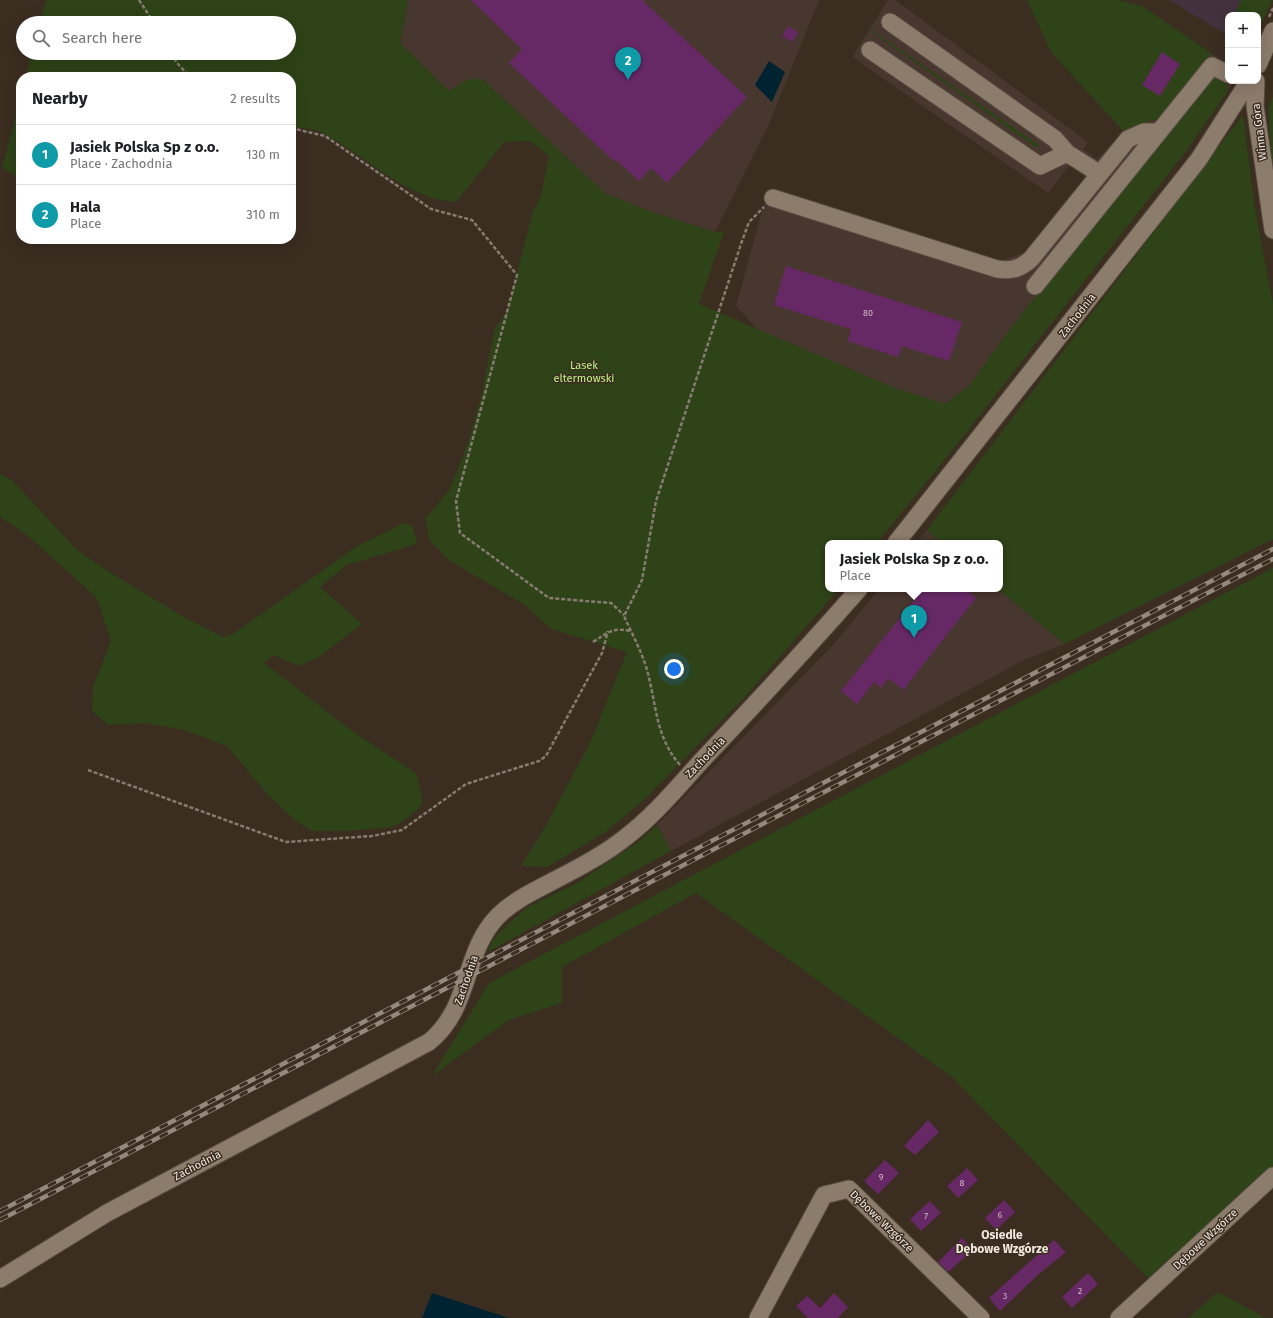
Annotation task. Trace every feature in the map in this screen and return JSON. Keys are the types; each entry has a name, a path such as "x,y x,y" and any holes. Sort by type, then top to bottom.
{"street":[{"path":"890,22 1055,139 1068,153 1100,174"},
{"path":"1261,58 1273,31"},
{"path":"870,50 1040,166 1068,153"},
{"path":"1035,286 1212,66 1225,72"},
{"name":"Zachodnia","path":"898,540 1194,165 1248,84"},
{"name":"Winna Góra","path":"1250,84 1255,106 1273,230"},
{"path":"773,198 997,269 1010,270 1023,266 1031,259 1128,139 1144,132 1158,132"},
{"name":"Zachodnia","path":"0,1279 107,1213 429,1042 443,1029 452,1017 481,939 494,921 522,898 607,850 642,823 809,646 856,592"},
{"name":"Dębowe Wzgórze","path":"1119,1318 1273,1176"},
{"name":"Dębowe Wzgórze","path":"758,1318 824,1195 849,1189 981,1318"}],"path":[{"path":"139,0 149,16"},
{"path":"175,60 185,72"},
{"path":"296,129 325,136 431,209 472,220 517,275 456,502 460,533 549,598 611,602 624,615"},
{"path":"686,762 681,767 664,744 659,728 656,705 647,668 624,616 642,580 656,501 749,222 773,198"},
{"path":"593,642 608,631 620,629 631,632"},
{"path":"88,770 286,842 372,836 402,830 466,784 539,761 546,756 602,653 608,631"}],"shaded area":[{"path":"408,0 819,0 770,122 715,232 655,213 606,194 482,79 469,79 449,92 400,43"},
{"path":"888,0 895,0 1088,142 1083,149 1097,159 1124,132 1139,124 1161,118 1211,53 1225,62 1225,83 1205,85 1014,324 969,386 945,404 895,388 758,330 736,306 768,190 1000,261 1025,252 1087,177 1069,166 1048,193 852,57"},
{"path":"1169,0 1241,0 1235,12 1225,12 1224,33"},
{"path":"1227,84 1232,84 1228,91"},
{"path":"927,530 939,540 919,540"},
{"path":"877,592 1002,592 1065,644 1024,660 671,851 657,825 834,644"}],"green space":[{"name":"Lasek eltermowski","path":"46,0 408,0 400,43 449,91 469,79 482,79 606,194 655,213 715,232 724,232 699,304 895,388 945,404 969,386 1014,324 1205,85 1212,78 1220,79 1225,82 1225,84 1227,84 1228,91 1187,150 958,443 879,540 825,540 825,592 836,592 743,699 646,798 606,832 547,867 521,866 545,827 590,743 627,652 551,629 525,605 450,561 430,541 425,519 450,489 468,442 480,401 495,328 507,312 533,211 541,196 549,156 530,141 504,142 456,202 437,199 419,193 402,184 335,140 318,131 296,127 296,72 27,72 30,60 296,60 296,16 42,16"},
{"path":"1027,0 1117,0 1142,6 1211,53 1161,118 1139,124 1124,132 1051,52"},
{"path":"1241,0 1272,0 1261,24 1261,12 1235,12"},
{"path":"870,29 1039,145 1037,148 869,30"},
{"path":"1273,96 1273,177 1268,109"},
{"path":"16,115 16,176 2,168"},
{"path":"1243,115 1255,209 1273,304 1273,539 1065,644 1002,592 1003,592 1003,540 939,540 927,530"},
{"path":"0,474 12,480 77,550 114,575 184,617 223,637 233,634 357,546 404,523 413,526 417,544 347,565 320,587 362,624 319,657 299,666 273,655 264,663 355,733 416,773 423,801 418,809 406,819 392,827 346,831 312,831 296,821 268,795 227,746 184,730 145,723 108,725 92,711 93,687 111,641 97,598 28,536 0,517"},
{"path":"1273,568 1273,1166 1148,1278 952,1077 696,893 562,967 562,1003 509,1020 432,1076 489,983"},
{"path":"657,825 671,851 488,952 492,941 526,908 579,882 638,842"},
{"path":"1218,1292 1266,1318 1188,1318"}],"water":[{"path":"769,61 785,72 772,102 755,85"},
{"path":"432,1293 509,1318 422,1318"}],"building":[{"path":"471,0 642,0 747,97 667,183 651,168 639,181 615,159 614,161 509,63 522,49"},
{"path":"788,26 798,32 792,42 782,36"},
{"path":"1162,52 1180,64 1160,96 1142,85"},
{"path":"786,266 962,322 949,361 902,346 898,357 848,341 851,329 774,305"},
{"path":"921,592 969,592 976,598 903,690 889,678 881,688 874,682 857,704 841,691"},
{"path":"928,1120 939,1132 915,1155 904,1146"},
{"path":"885,1160 899,1173 878,1194 864,1181"},
{"path":"967,1168 978,1180 958,1198 947,1186"},
{"path":"1004,1200 1015,1212 996,1230 985,1218"},
{"path":"930,1201 941,1213 921,1231 910,1219"},
{"path":"962,1238 973,1250 948,1272 938,1262"},
{"path":"1054,1240 1066,1252 1039,1274 1000,1311 989,1298"},
{"path":"1088,1273 1098,1284 1072,1308 1062,1297"},
{"path":"834,1293 848,1307 838,1318 808,1318 796,1306 807,1296 820,1308"}],"railway":[{"path":"0,1211 1273,549"},
{"path":"0,1220 1273,559"}],"place":[{"name":"Hala","path":"628,80"},
{"name":"Jasiek Polska Sp z o.o.","path":"914,638"}],"district":[{"name":"Osiedle Dębowe Wzgórze","path":"1002,1242"}]}
